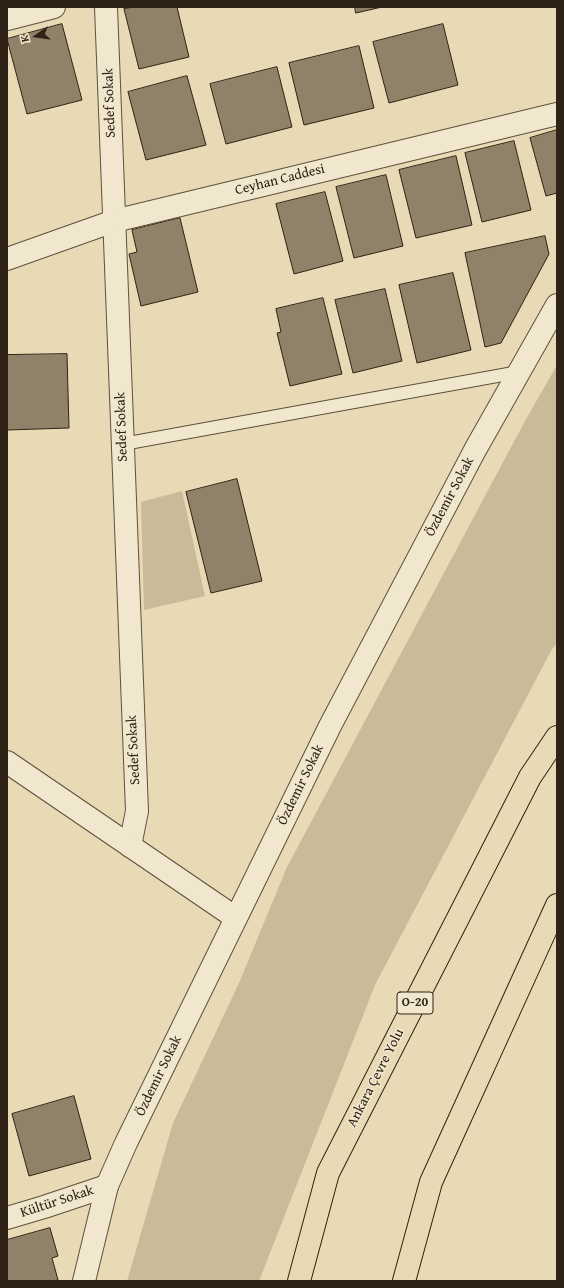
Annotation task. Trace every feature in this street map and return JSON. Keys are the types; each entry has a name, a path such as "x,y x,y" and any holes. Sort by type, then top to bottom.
{"highway":[{"name":"Ankara Çevre Yolu","path":"299,1281 328,1173 527,784 557,737"},
{"path":"404,1281 431,1182 557,905"}],"street":[{"path":"7,19 54,7"},
{"name":"Sedef Sokak","path":"106,7 137,811 130,846"},
{"name":"Ceyhan Caddesi","path":"7,259 114,220 557,114"},
{"name":"Özdemir Sokak","path":"84,1281 107,1186 126,1143 334,719 474,450 557,305"},
{"path":"7,762 236,918"},
{"name":"Kültür Sokak","path":"7,1218 107,1186"}],"lane":[{"path":"122,444 519,372"}],"shaded area":[{"path":"557,365 557,643 552,649 375,985 259,1281 127,1281 173,1123 239,983 287,867 525,421"},
{"path":"182,491 205,596 144,610 141,502"}],"building":[{"path":"135,7 177,7 189,57 139,69 124,9"},
{"path":"355,7 382,7 356,13"},
{"path":"62,24 82,100 27,114 7,39"},
{"path":"443,24 458,85 389,103 373,42"},
{"path":"359,46 374,108 304,125 289,63"},
{"path":"277,67 292,127 226,144 210,84"},
{"path":"187,76 206,145 146,160 128,92"},
{"path":"557,130 557,193 546,196 530,138"},
{"path":"514,141 531,210 482,222 465,153"},
{"path":"456,156 472,225 416,238 399,170"},
{"path":"386,175 403,246 354,258 336,187"},
{"path":"325,192 343,261 294,274 276,204"},
{"path":"180,218 198,292 141,306 129,254 137,252 132,230"},
{"path":"545,236 549,254 501,343 485,347 465,253"},
{"path":"453,273 471,350 417,363 399,285"},
{"path":"385,289 402,361 353,373 335,300"},
{"path":"323,298 342,374 290,386 277,333 281,332 276,309"},
{"path":"67,354 69,428 7,430 7,355"},
{"path":"237,479 262,581 211,593 186,492"},
{"path":"74,1096 91,1159 29,1176 12,1114"},
{"path":"50,1228 58,1256 52,1258 58,1280 7,1281 7,1240"}]}
